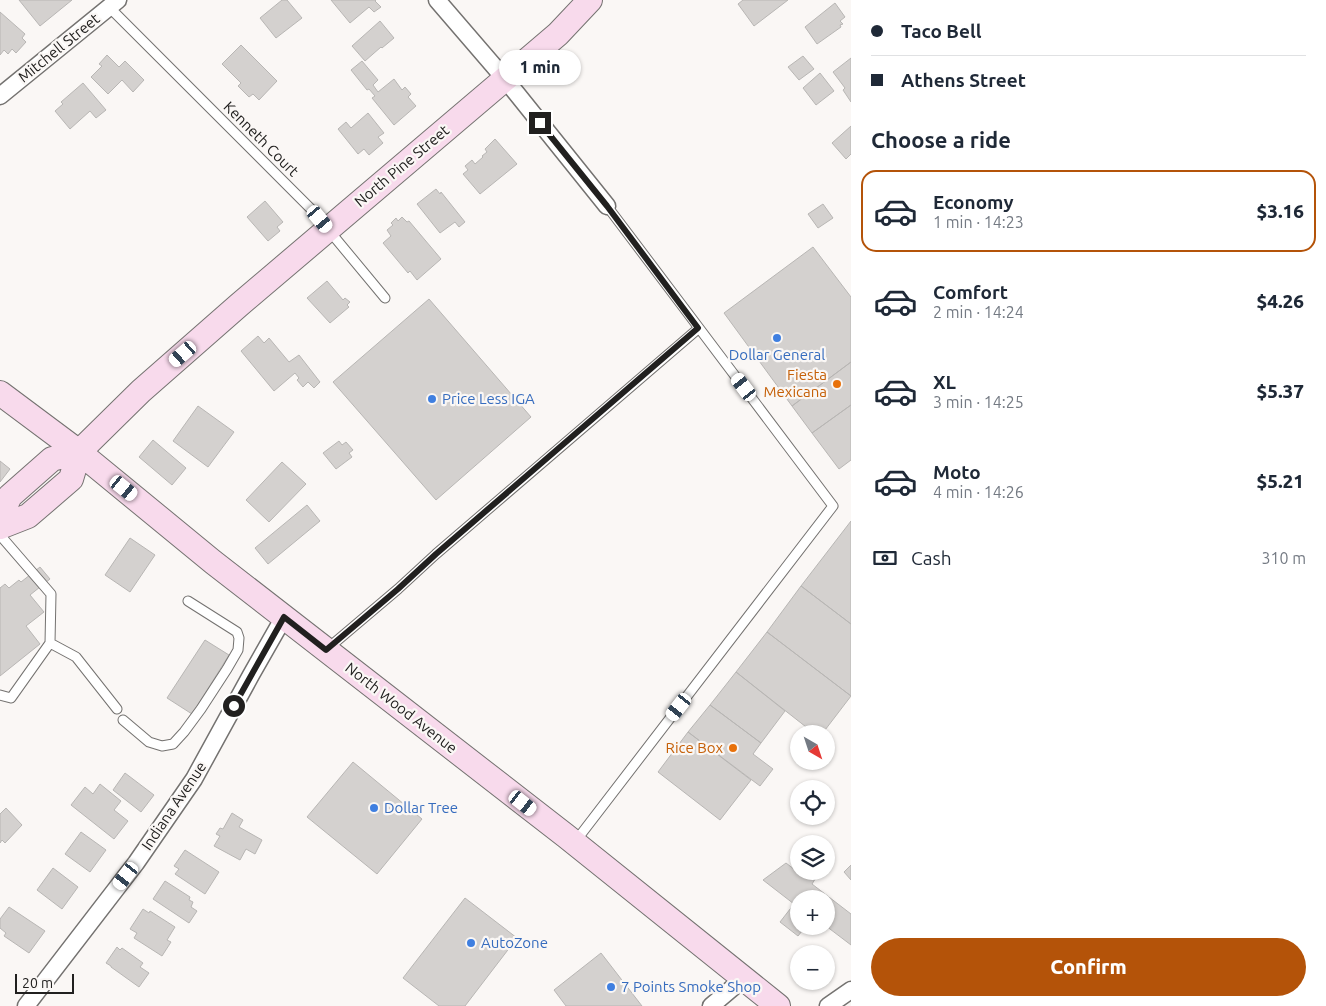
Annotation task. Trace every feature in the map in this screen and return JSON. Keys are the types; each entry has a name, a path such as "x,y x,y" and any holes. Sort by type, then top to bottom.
{"main road":[{"name":"North Pine Street","path":"0,527 28,516 71,479 79,452 142,391 328,228 558,34 590,0"},
{"name":"North Wood Avenue","path":"0,393 79,452 206,556 574,843 778,1006"},
{"name":"North Pine Street","path":"0,518 10,496 52,459 79,452"}],"street":[{"path":"437,0 505,79 607,206"},
{"name":"Mitchell Street","path":"0,96 114,3"},
{"name":"Indiana Avenue","path":"26,1006 136,863 194,779 284,617"},
{"path":"711,1006 743,979"},
{"path":"828,1006 851,990"}],"lane":[{"name":"Kenneth Court","path":"114,3 312,210 385,298"},
{"path":"574,843 833,506 607,206"},
{"path":"326,650 698,328"},
{"path":"0,534 51,594 50,643 11,698 0,695"},
{"path":"124,720 149,742 162,746 173,744 201,710 238,650 239,638 237,632 188,601"},
{"path":"50,643 76,657 117,709"}],"building":[{"path":"19,0 72,0 40,26"},
{"path":"282,0 287,0 302,18 276,38 260,18"},
{"path":"331,0 376,0 381,7 374,12 369,7 350,23"},
{"path":"743,0 788,0 754,26 738,4"},
{"path":"835,3 845,17 840,21 843,24 817,44 805,27"},
{"path":"0,12 25,34 22,38 26,42 16,53 12,49 8,54 4,50 0,55"},
{"path":"380,21 394,38 365,61 352,46"},
{"path":"241,45 277,81 259,100 253,94 249,97 238,86 241,83 222,64"},
{"path":"107,55 119,67 125,61 144,80 133,92 122,80 108,94 91,77 102,66 99,64"},
{"path":"803,56 814,69 799,80 788,67"},
{"path":"851,58 851,102 843,90 845,88 833,72"},
{"path":"362,61 378,80 373,85 378,92 394,79 402,90 405,87 411,94 408,97 416,106 394,125 372,98 375,96 369,89 367,90 351,70"},
{"path":"820,73 834,91 816,105 803,88"},
{"path":"83,83 106,110 96,118 90,111 70,129 55,111 63,104 61,102"},
{"path":"368,113 384,133 378,137 383,143 369,155 364,149 358,154 338,129 346,122 351,128"},
{"path":"851,126 851,154 846,159 832,143"},
{"path":"495,139 517,164 480,194 463,174 468,170 465,166 472,160 475,164 483,157 487,152 485,149"},
{"path":"436,189 440,194 441,192 465,222 459,227 455,222 440,233 417,204"},
{"path":"265,201 283,222 277,227 280,231 268,241 247,217"},
{"path":"823,204 833,218 818,228 808,214"},
{"path":"402,217 407,222 409,221 441,259 417,280 410,271 408,273 383,243 391,236 387,230 393,225 391,223 396,218 398,221"},
{"path":"813,247 851,297 851,362 792,406 724,313"},
{"path":"327,281 343,300 345,298 350,302 347,305 349,307 330,323 307,298"},
{"name":"Price Less IGA","path":"429,299 531,417 436,500 333,382"},
{"path":"258,336 264,343 269,338 289,362 299,355 320,382 314,388 308,382 303,387 297,380 299,378 295,373 274,391 241,351"},
{"name":"Fiesta Mexicana","path":"851,362 851,405 812,433 792,406"},
{"path":"851,405 851,460 839,469 812,433"},
{"path":"198,406 234,432 208,467 173,441"},
{"path":"153,440 186,468 172,485 139,457"},
{"path":"339,441 342,445 346,442 353,450 349,453 352,457 336,469 323,453"},
{"path":"0,461 10,469 0,482"},
{"path":"282,462 306,484 269,522 246,500"},
{"path":"307,505 320,521 268,564 255,548"},
{"path":"851,521 851,624 801,586"},
{"path":"130,538 155,555 130,592 105,575"},
{"path":"40,567 50,579 30,595 44,612 26,626 40,644 0,676 0,588 5,584 9,588 19,580 21,582"},
{"path":"801,586 851,624 851,696 767,632"},
{"path":"767,632 851,696 829,725 804,725 736,672"},
{"path":"205,640 229,655 192,714 167,698"},
{"path":"736,672 785,711 761,743 710,705"},
{"name":"Rice Box","path":"710,705 761,743 753,754 773,769 760,786 688,732"},
{"path":"688,732 751,780 720,820 658,772"},
{"path":"353,762 422,819 377,874 307,817"},
{"path":"125,773 154,795 141,812 113,790"},
{"path":"100,784 121,801 114,810 128,821 114,839 71,805 85,787 93,794"},
{"path":"6,808 22,825 5,843 2,840 0,843 0,814"},
{"path":"232,813 243,820 239,827 262,840 255,854 246,849 240,860 214,846 220,836 216,834 220,828 223,829"},
{"path":"81,832 106,850 90,872 65,854"},
{"path":"185,850 219,872 205,894 175,874 179,869 174,866"},
{"path":"786,863 790,866 790,880 814,880 812,884 820,890 790,890 790,901 763,880"},
{"path":"851,865 851,880 844,872"},
{"path":"53,868 78,887 62,909 37,890"},
{"path":"165,881 190,897 189,900 193,902 191,907 197,911 189,923 153,899"},
{"path":"465,898 517,938 465,1006 439,1006 403,978"},
{"path":"835,902 851,914 851,945 835,933"},
{"path":"9,907 45,931 29,953 4,936 6,933 0,928 0,919"},
{"path":"143,909 149,913 150,911 175,927 167,940 171,942 162,956 134,938 137,933 130,929"},
{"path":"790,909 790,930 780,922"},
{"path":"117,947 120,950 122,948 143,963 140,967 149,973 139,987 106,963"},
{"path":"601,953 642,1006 566,1006 554,990"}],"place":[{"name":"Dollar General","path":"777,338"},
{"name":"Fiesta Mexicana","path":"837,384"},
{"name":"Price Less IGA","path":"432,399"},
{"name":"Rice Box","path":"733,748"},
{"name":"Dollar Tree","path":"374,808"},
{"name":"AutoZone","path":"471,943"},
{"name":"7 Points Smoke Shop","path":"611,987"}],"route":[{"path":"234,706 284,617 326,650 698,328 607,206 540,123"}]}
